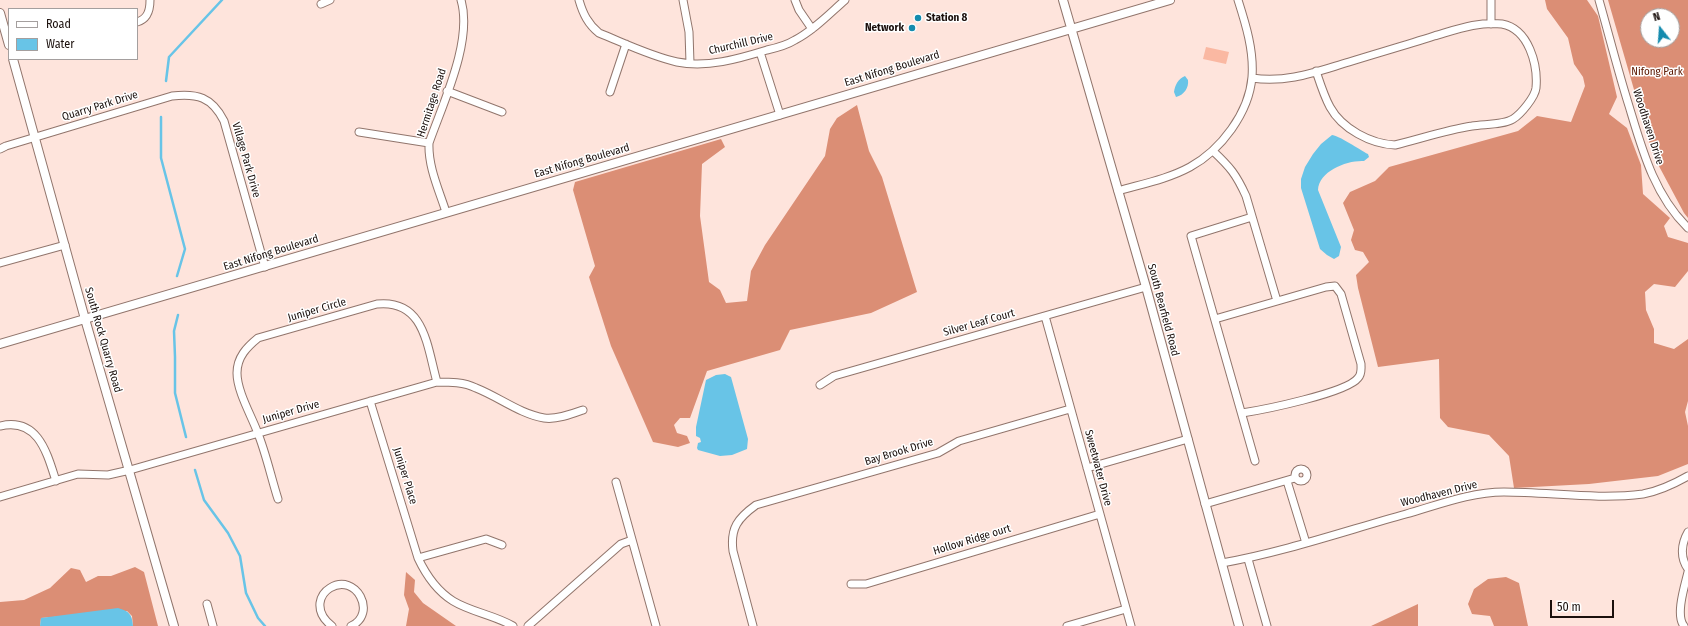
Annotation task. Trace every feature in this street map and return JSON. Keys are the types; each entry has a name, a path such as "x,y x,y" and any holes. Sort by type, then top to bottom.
{"street":[{"path":"138,22 142,21 150,11 150,0"},
{"path":"321,4 330,0"},
{"name":"Hermitage Road","path":"446,212 431,167 429,143 461,51 464,31 463,8 461,0"},
{"name":"Churchill Drive","path":"579,0 591,26 600,33 677,62 690,63 710,63 729,60 795,41 812,29 845,0"},
{"path":"683,0 689,32 690,63"},
{"path":"795,0 799,10 812,29"},
{"name":"South Bearfield Road","path":"1063,0 1146,287 1239,626"},
{"name":"East Nifong Boulevard","path":"0,344 1170,0"},
{"path":"1118,191 1171,176 1190,167 1213,151 1227,135 1238,118 1248,96 1252,78 1248,35 1238,0"},
{"path":"1491,0 1491,24"},
{"name":"Woodhaven Drive","path":"1599,0 1644,157 1658,187 1678,218 1688,228"},
{"path":"0,13 8,41"},
{"path":"1252,78 1270,80 1287,79 1451,31 1491,24 1503,24 1514,29 1523,38 1528,46 1537,76 1536,92 1530,102 1514,119 1504,122 1470,126 1395,145 1383,144 1361,135 1337,117 1330,107 1316,71"},
{"path":"610,92 626,44"},
{"path":"760,52 780,115"},
{"name":"South Rock Quarry Road","path":"13,60 85,319 174,626"},
{"path":"447,91 502,112"},
{"name":"Village Park Drive","path":"172,96 187,94 202,98 211,102 219,110 224,121 265,267"},
{"name":"Quarry Park Drive","path":"0,149 172,96"},
{"path":"359,132 429,143"},
{"path":"1213,151 1232,169 1240,182 1277,301"},
{"path":"1252,218 1191,236 1255,461"},
{"path":"0,263 65,245"},
{"path":"1214,319 1326,287 1335,286 1341,294 1361,364 1362,371 1358,378 1342,387 1290,404 1242,413"},
{"name":"Silver Leaf Court","path":"820,385 834,376 1146,287"},
{"name":"Juniper Circle","path":"278,499 258,433 237,374 240,359 246,348 258,338 389,302 403,307 414,314 423,331 437,382"},
{"name":"Sweetwater Drive","path":"1045,316 1131,626"},
{"name":"Juniper Drive","path":"0,497 78,474 108,475 130,470 437,382 457,382 475,387 530,414 546,418 567,416 583,410"},
{"name":"Juniper Place","path":"370,401 418,558 425,574 437,588 452,601 492,616 513,626"},
{"name":"Bay Brook Drive","path":"753,626 731,541 737,522 744,513 756,505 938,453 959,441 1070,409"},
{"path":"0,426 14,425 28,429 39,438 46,449 56,481"},
{"path":"1087,468 1188,439"},
{"name":"Woodhaven Drive","path":"1222,563 1248,559 1468,496 1502,492 1608,496 1644,494 1673,485 1688,476"},
{"path":"1205,504 1295,478"},
{"path":"1287,481 1306,543"},
{"path":"616,482 656,626"},
{"name":"Hollow Ridge ourt","path":"851,584 866,584 1100,514"},
{"path":"1684,626 1681,623 1680,613 1688,570 1682,557 1682,549 1688,532"},
{"path":"418,558 486,539 502,545"},
{"path":"528,626 621,544 632,540"},
{"path":"1248,559 1266,626"},
{"path":"332,626 322,616 320,602 328,589 341,584 355,588 360,593 363,600 364,607 362,614 359,620 351,626"},
{"path":"207,604 213,626"},
{"path":"1068,626 1126,609"}],"shaded area":[{"path":"1206,47 1229,52 1226,64 1203,59"}],"green space":[{"path":"1545,0 1587,0 1598,16 1617,97 1609,114 1627,128 1641,165 1643,194 1670,218 1664,226 1668,237 1688,243 1688,271 1675,287 1654,284 1645,292 1646,310 1654,329 1654,343 1674,349 1688,339 1688,401 1685,412 1688,426 1688,464 1658,476 1589,484 1514,488 1509,456 1489,435 1448,427 1440,418 1439,359 1378,367 1358,288 1356,275 1369,262 1363,252 1355,250 1351,240 1354,230 1343,203 1350,192 1375,181 1389,167 1518,131 1537,116 1571,122 1585,86 1583,77 1574,64 1568,38 1547,9"},
{"name":"Nifong Park","path":"1608,0 1688,0 1688,218 1653,155"},
{"path":"857,105 869,151 882,177 917,292 871,313 790,330 780,350 707,371 690,418 680,418 674,425 677,433 687,436 690,443 678,447 653,442 611,346 589,277 595,266 573,190 575,182 721,139 725,147 702,164 700,216 709,282 720,290 726,303 747,301 751,271 765,245 825,156 830,129 837,118"},
{"path":"135,567 144,572 158,626 133,626 132,616 127,611 41,618 40,626 0,626 0,602 24,600 50,588 71,568 80,570 86,582 98,576 111,576"},
{"path":"406,572 415,580 414,592 423,603 456,626 406,626 409,609 404,595"},
{"path":"1506,577 1519,583 1528,626 1494,626 1490,616 1472,614 1468,604 1474,589 1488,579"},
{"path":"1418,604 1418,626 1371,626"}],"water":[{"path":"1185,76 1188,80 1187,88 1184,93 1176,97 1174,92 1176,85 1180,79"},
{"path":"1332,135 1368,154 1369,157 1364,161 1350,162 1335,168 1323,177 1320,183 1318,190 1341,247 1339,256 1334,259 1320,249 1301,188 1301,179 1305,167 1321,144"},
{"path":"725,374 731,377 748,439 747,449 732,455 720,456 698,450 698,443 701,442 700,438 696,436 696,427 706,380 716,375"},
{"path":"118,608 125,610 129,614 132,619 133,626 40,626 41,618"}],"waterway":[{"path":"166,81 169,57 222,0"},
{"path":"161,117 161,158 185,249 177,276"},
{"path":"178,315 174,331 175,393 186,437"},
{"path":"195,470 204,500 228,533 240,556 246,593 258,618 265,626"}],"place":[{"name":"Station 8","path":"918,18"},
{"name":"Network","path":"912,28"}]}
